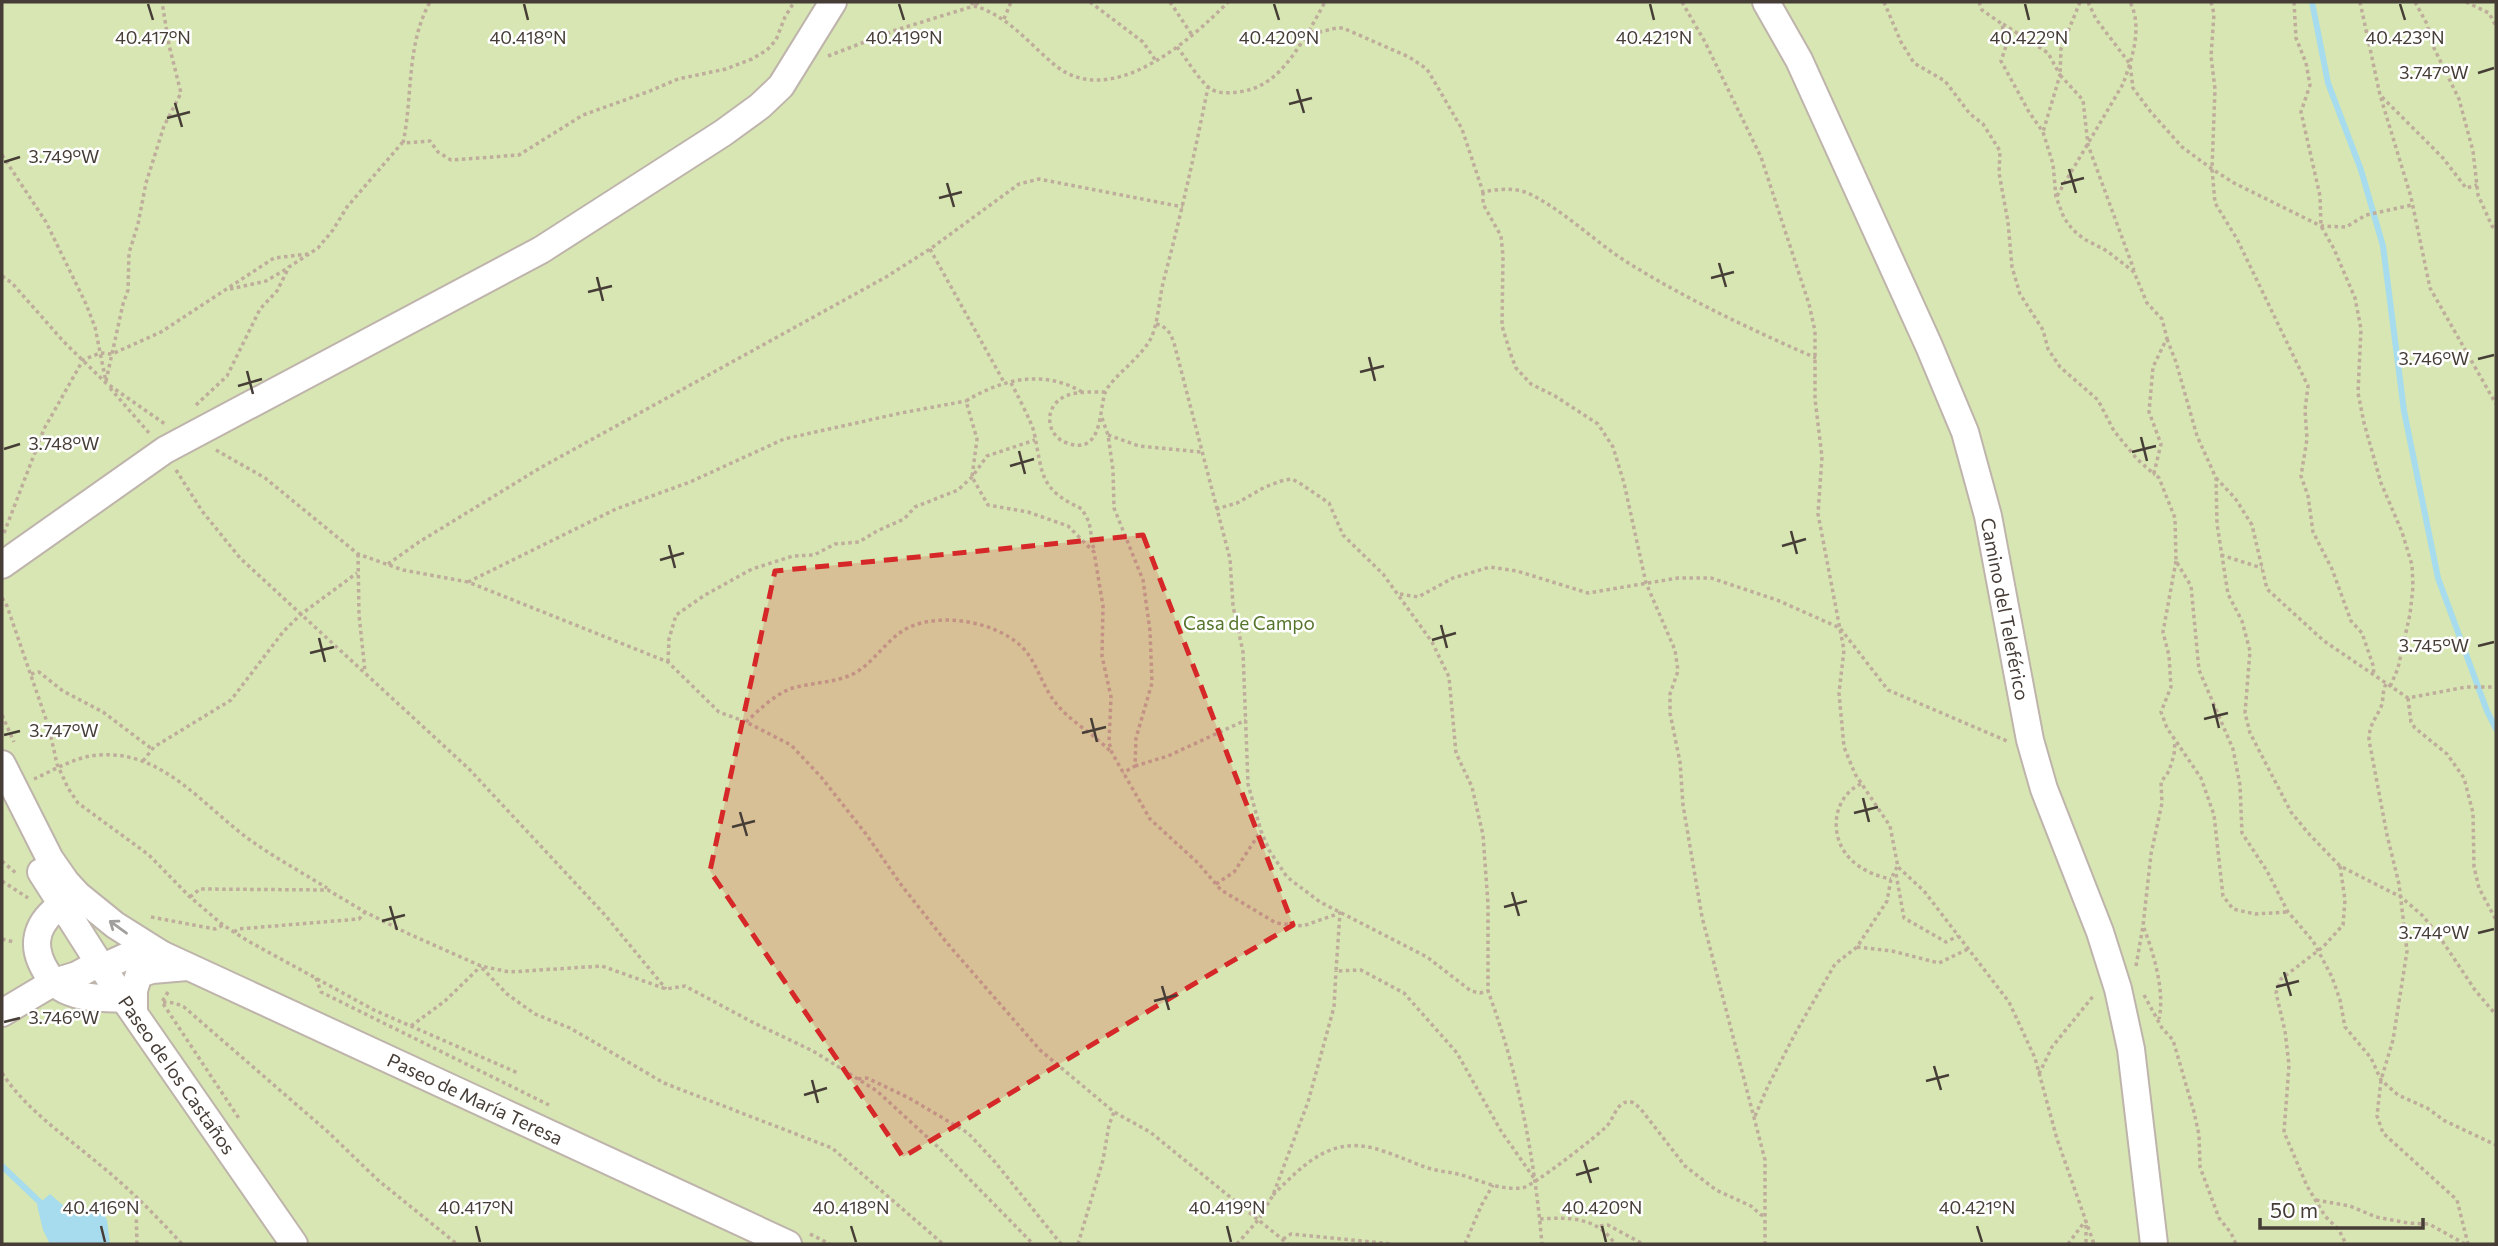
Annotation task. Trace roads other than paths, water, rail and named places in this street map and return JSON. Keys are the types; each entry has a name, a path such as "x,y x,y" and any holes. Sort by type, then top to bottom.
{"street":[{"path":"2,565 178,439 541,250 723,133 760,106 781,86 833,2"},
{"name":"Camino del Teleférico","path":"1766,2 1799,60 1965,432 1989,516 2030,740 2044,789 2100,932 2118,990 2131,1049 2154,1244"},
{"path":"2,764 69,900"},
{"path":"2,784 33,856 69,900"},
{"path":"69,900 44,920 37,936 38,957 54,982 63,989 132,1009 139,974 152,970 189,967"},
{"name":"Paseo de María Teresa","path":"69,900 161,954 788,1244"},
{"name":"Paseo de los Castaños","path":"69,900 101,965 294,1244"},
{"path":"2,1013 54,982 125,957 161,954"}],"water":[{"path":"50,1194 66,1208 104,1214 110,1244 50,1244 43,1230 37,1205"}],"waterway":[{"path":"2312,2 2328,83 2361,170 2383,246 2404,411 2438,578 2496,729"},
{"path":"2,1166 46,1208"}],"park label":[{"name":"Casa de Campo","path":"1249,623"}]}
